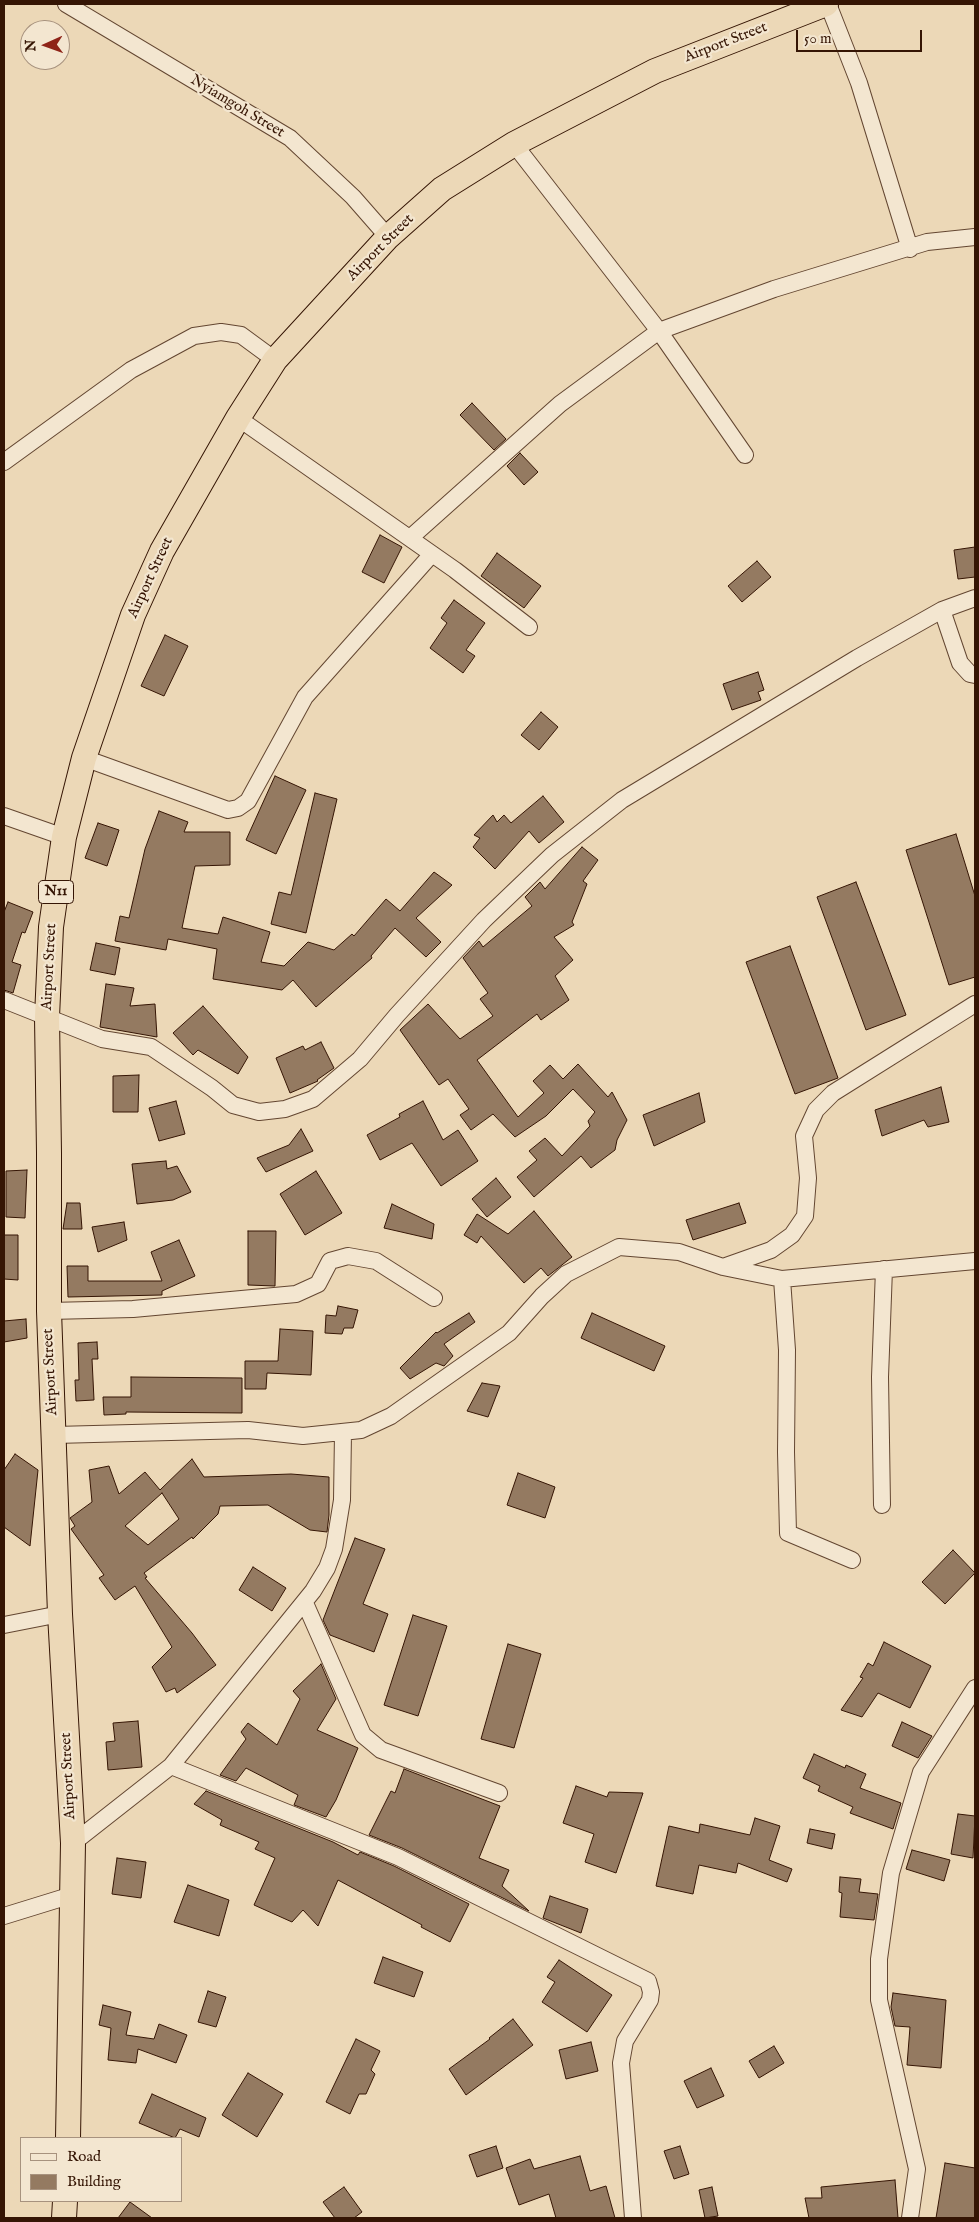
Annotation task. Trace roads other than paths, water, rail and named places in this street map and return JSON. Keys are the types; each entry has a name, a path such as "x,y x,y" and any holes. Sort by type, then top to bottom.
{"highway":[{"name":"Airport Street","path":"68,2137 73,1843 60,1614 48,1312 49,1153 47,1017 51,927 64,837 84,758 133,615 158,559 238,418 276,360 388,237 442,189 514,144 654,71 827,4"},
{"path":"64,2218 65,2202"}],"street":[{"name":"Nyiamgoh Street","path":"66,4 290,138 347,191 388,237"},
{"path":"827,4 859,83 910,249"},
{"path":"514,144 659,331 745,455"},
{"path":"410,538 560,404 659,331 774,290 910,249 926,242 975,237"},
{"path":"4,462 131,370 194,336 221,332 241,335 276,360"},
{"path":"238,418 410,538 528,627"},
{"path":"84,758 228,810 238,808 248,801 305,697 432,554"},
{"path":"4,1000 102,1039 151,1047 212,1088 232,1105 259,1112 285,1109 313,1099 360,1059 397,1015 484,920 552,855 622,800 849,663 942,610 975,598"},
{"path":"942,610 960,662 970,674 975,675"},
{"path":"4,816 64,837"},
{"path":"723,1267 771,1250 792,1235 804,1216 808,1178 804,1136 816,1110 833,1093 975,1004"},
{"path":"54,1435 248,1430 303,1436 362,1430 391,1416 509,1333 542,1296 566,1274 619,1247 679,1252 723,1267 782,1279 975,1261"},
{"path":"48,1312 151,1308 296,1294 318,1284 330,1261 348,1256 376,1261 434,1298"},
{"path":"882,1504 880,1377 884,1269"},
{"path":"782,1279 787,1350 786,1452 788,1533 852,1560"},
{"path":"73,1843 171,1766 305,1603 327,1568 334,1548 342,1500 343,1433"},
{"path":"305,1603 363,1735 381,1750 499,1793"},
{"path":"4,1625 60,1614"},
{"path":"910,2218 916,2169 879,2000 879,1958 890,1873 921,1772 975,1688"},
{"path":"171,1766 398,1857 648,1981 651,1992 650,2000 624,2041 621,2063 633,2218"},
{"path":"4,1916 72,1895"}]}
